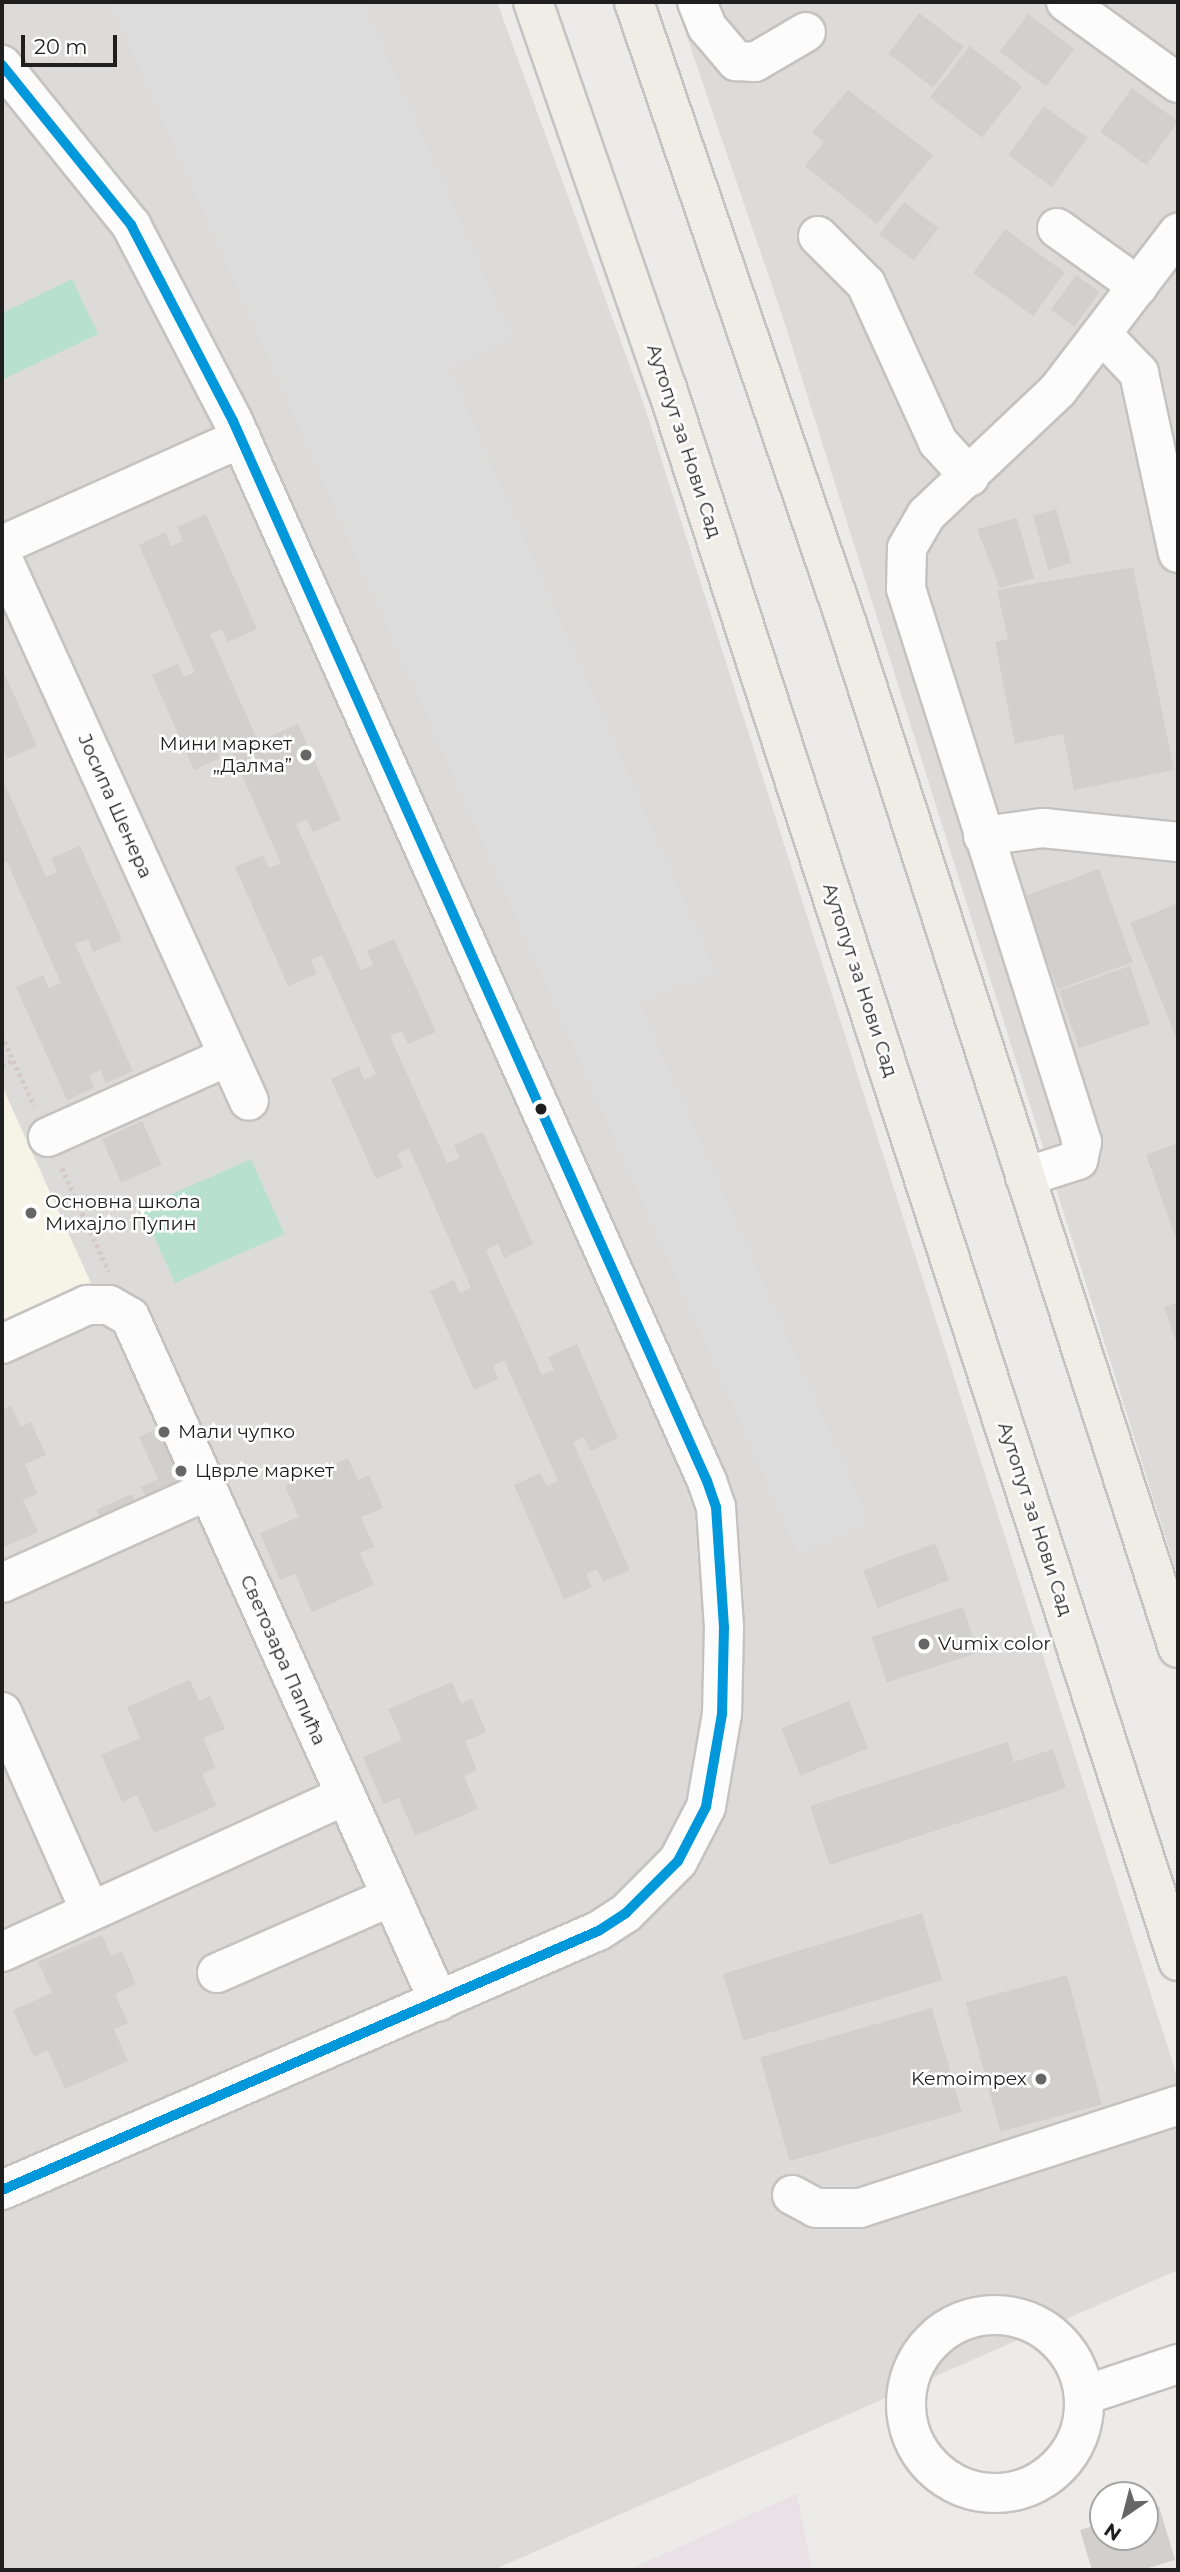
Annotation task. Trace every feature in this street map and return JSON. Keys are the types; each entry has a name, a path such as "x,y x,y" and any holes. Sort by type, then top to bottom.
{"main road":[{"name":"Аутопут за Нови Сад","path":"533,2 663,375 1178,1961"},
{"path":"634,2 839,598 1178,1648"}],"street":[{"path":"696,2 707,27 736,61 755,62 806,32"},
{"path":"1066,2 1178,83"},
{"path":"2,65 131,225 241,438 716,1507 722,1714 717,1763 691,1838 650,1891 598,1931 2,2190"},
{"path":"1057,228 1138,286"},
{"path":"1025,1177 1078,1160 1082,1142 983,836 903,570 914,532 1020,432 1102,334 1178,233"},
{"path":"818,236 866,285 938,442 970,477"},
{"path":"1102,334 1139,373 1178,553"},
{"path":"2,545 241,438"},
{"name":"Јосипа Шенера","path":"2,556 249,1101"},
{"path":"983,836 1043,828 1178,842"},
{"path":"48,1137 229,1056"},
{"path":"2,1344 87,1305 109,1305 130,1317"},
{"name":"Светозара Папића","path":"130,1317 439,2002"},
{"path":"2,1583 207,1491"},
{"path":"2,1712 90,1911"},
{"path":"2,1952 344,1796"},
{"path":"217,1973 390,1897"},
{"path":"792,2195 816,2208 860,2208 1178,2105"},
{"path":"1006,2314 1044,2328 1072,2357 1085,2395 1080,2435 1058,2469 1024,2490 984,2494 937,2470 918,2451 905,2413 909,2373 931,2339 979,2317 1006,2314"},
{"path":"1085,2395 1178,2364"}],"path":[{"path":"2,1035 130,1317"},
{"path":"2,1066 13,1060"}],"shaded area":[{"path":"2,2 497,2 643,402 1178,2079 1178,2270 493,2570 2,2570"},
{"path":"109,2 364,2 514,339 450,368 717,972 642,1006 871,1523 798,1556"},
{"path":"675,2 1178,2 1178,1577 783,318"},
{"name":"Основна школа Михајло Пупин","path":"2,1086 91,1283 2,1326"},
{"path":"796,2494 812,2570 628,2570"}],"green space":[{"path":"72,279 98,334 4,379 2,313"},
{"path":"251,1159 284,1234 175,1283 141,1208"}],"building":[{"path":"919,13 964,47 933,87 888,54"},
{"path":"1028,14 1074,49 1046,86 1000,52"},
{"path":"970,46 1022,87 982,138 930,97"},
{"path":"1132,88 1178,121 1146,165 1100,132"},
{"path":"848,90 933,155 877,224 805,166 824,142 812,132"},
{"path":"1044,106 1088,138 1052,187 1008,155"},
{"path":"904,202 938,228 914,261 879,235"},
{"path":"1005,229 1065,272 1033,316 973,273"},
{"path":"1076,275 1099,292 1074,327 1051,310"},
{"path":"1056,509 1071,563 1048,569 1033,516"},
{"path":"206,514 257,629 228,642 222,629 210,634 264,754 276,750 270,736 298,724 341,820 313,832 307,819 296,824 361,970 373,965 367,951 394,939 436,1032 408,1044 402,1031 390,1036 447,1163 460,1158 454,1145 483,1132 533,1244 504,1258 498,1244 486,1250 542,1375 554,1370 548,1357 577,1344 618,1438 590,1451 584,1437 573,1442 630,1570 603,1582 597,1569 586,1574 592,1587 564,1599 514,1485 540,1473 547,1486 558,1481 504,1360 493,1366 498,1379 474,1390 430,1291 454,1280 460,1293 471,1288 409,1148 397,1154 403,1167 376,1179 331,1079 359,1066 364,1080 376,1074 322,955 311,960 317,974 288,986 235,867 263,855 269,868 281,863 226,739 214,745 220,758 194,770 152,675 178,664 184,677 195,672 139,545 165,532 171,546 183,541 177,527"},
{"path":"1017,518 1034,578 1000,588 977,529"},
{"path":"1133,567 1174,770 1074,790 1063,734 1015,744 995,642 1008,639 997,590"},
{"path":"2,668 37,746 7,759 2,747"},
{"path":"2,778 46,877 57,872 51,858 80,846 122,940 93,952 88,939 75,944 133,1071 106,1083 100,1070 89,1075 94,1088 67,1100 16,987 43,975 49,988 61,983 7,862 2,864"},
{"path":"1099,869 1133,962 1058,989 1024,896"},
{"path":"1178,903 1178,1042 1130,923"},
{"path":"1130,966 1150,1024 1079,1048 1059,990"},
{"path":"142,1121 162,1165 121,1183 102,1139"},
{"path":"1178,1143 1178,1244 1146,1155"},
{"path":"1178,1302 1178,1346 1164,1307"},
{"path":"11,1406 21,1427 31,1422 46,1455 25,1464 37,1494 23,1500 38,1532 2,1548 2,1410"},
{"path":"161,1426 189,1488 150,1506 141,1487 158,1479 139,1437"},
{"path":"348,1458 358,1480 369,1475 383,1508 361,1517 374,1547 360,1553 374,1585 312,1612 295,1574 280,1580 260,1533 299,1517 285,1486"},
{"path":"132,1494 140,1512 105,1528 96,1510"},
{"path":"935,1543 949,1580 877,1608 863,1571"},
{"path":"963,1607 978,1653 887,1682 872,1637"},
{"path":"190,1680 199,1701 210,1696 225,1729 203,1738 216,1768 202,1774 216,1806 154,1833 137,1795 122,1802 101,1755 140,1738 127,1707"},
{"path":"452,1682 461,1704 472,1698 486,1732 465,1741 477,1770 464,1776 478,1809 415,1836 399,1798 383,1804 363,1757 402,1740 388,1709"},
{"path":"849,1701 868,1748 800,1776 781,1728"},
{"path":"1008,1742 1014,1762 1053,1749 1066,1788 830,1865 810,1806"},
{"path":"922,1913 942,1980 744,2041 723,1974"},
{"path":"102,1935 111,1956 122,1951 136,1984 115,1994 128,2023 114,2029 128,2061 65,2089 48,2050 34,2057 13,2010 52,1993 38,1962"},
{"path":"1067,1975 1102,2104 1000,2132 966,2002"},
{"path":"932,2008 962,2112 790,2161 760,2057"},
{"path":"1159,2506 1175,2560 1142,2570 1092,2570 1080,2530 1089,2527 1089,2551 1159,2551"}],"transit line":[{"path":"2,65 131,225 233,421 707,1481 716,1507 724,1627 722,1714 706,1807 678,1861 626,1913 598,1931 2,2190"}],"place":[{"name":"Мини маркет „Далма”","path":"306,755"},
{"name":"Основна школа Михајло Пупин","path":"31,1213"},
{"name":"Мали чупко","path":"164,1432"},
{"name":"Цврле маркет","path":"181,1471"},
{"name":"Vumix color","path":"924,1644"},
{"name":"Kemoimpex","path":"1041,2079"}]}
